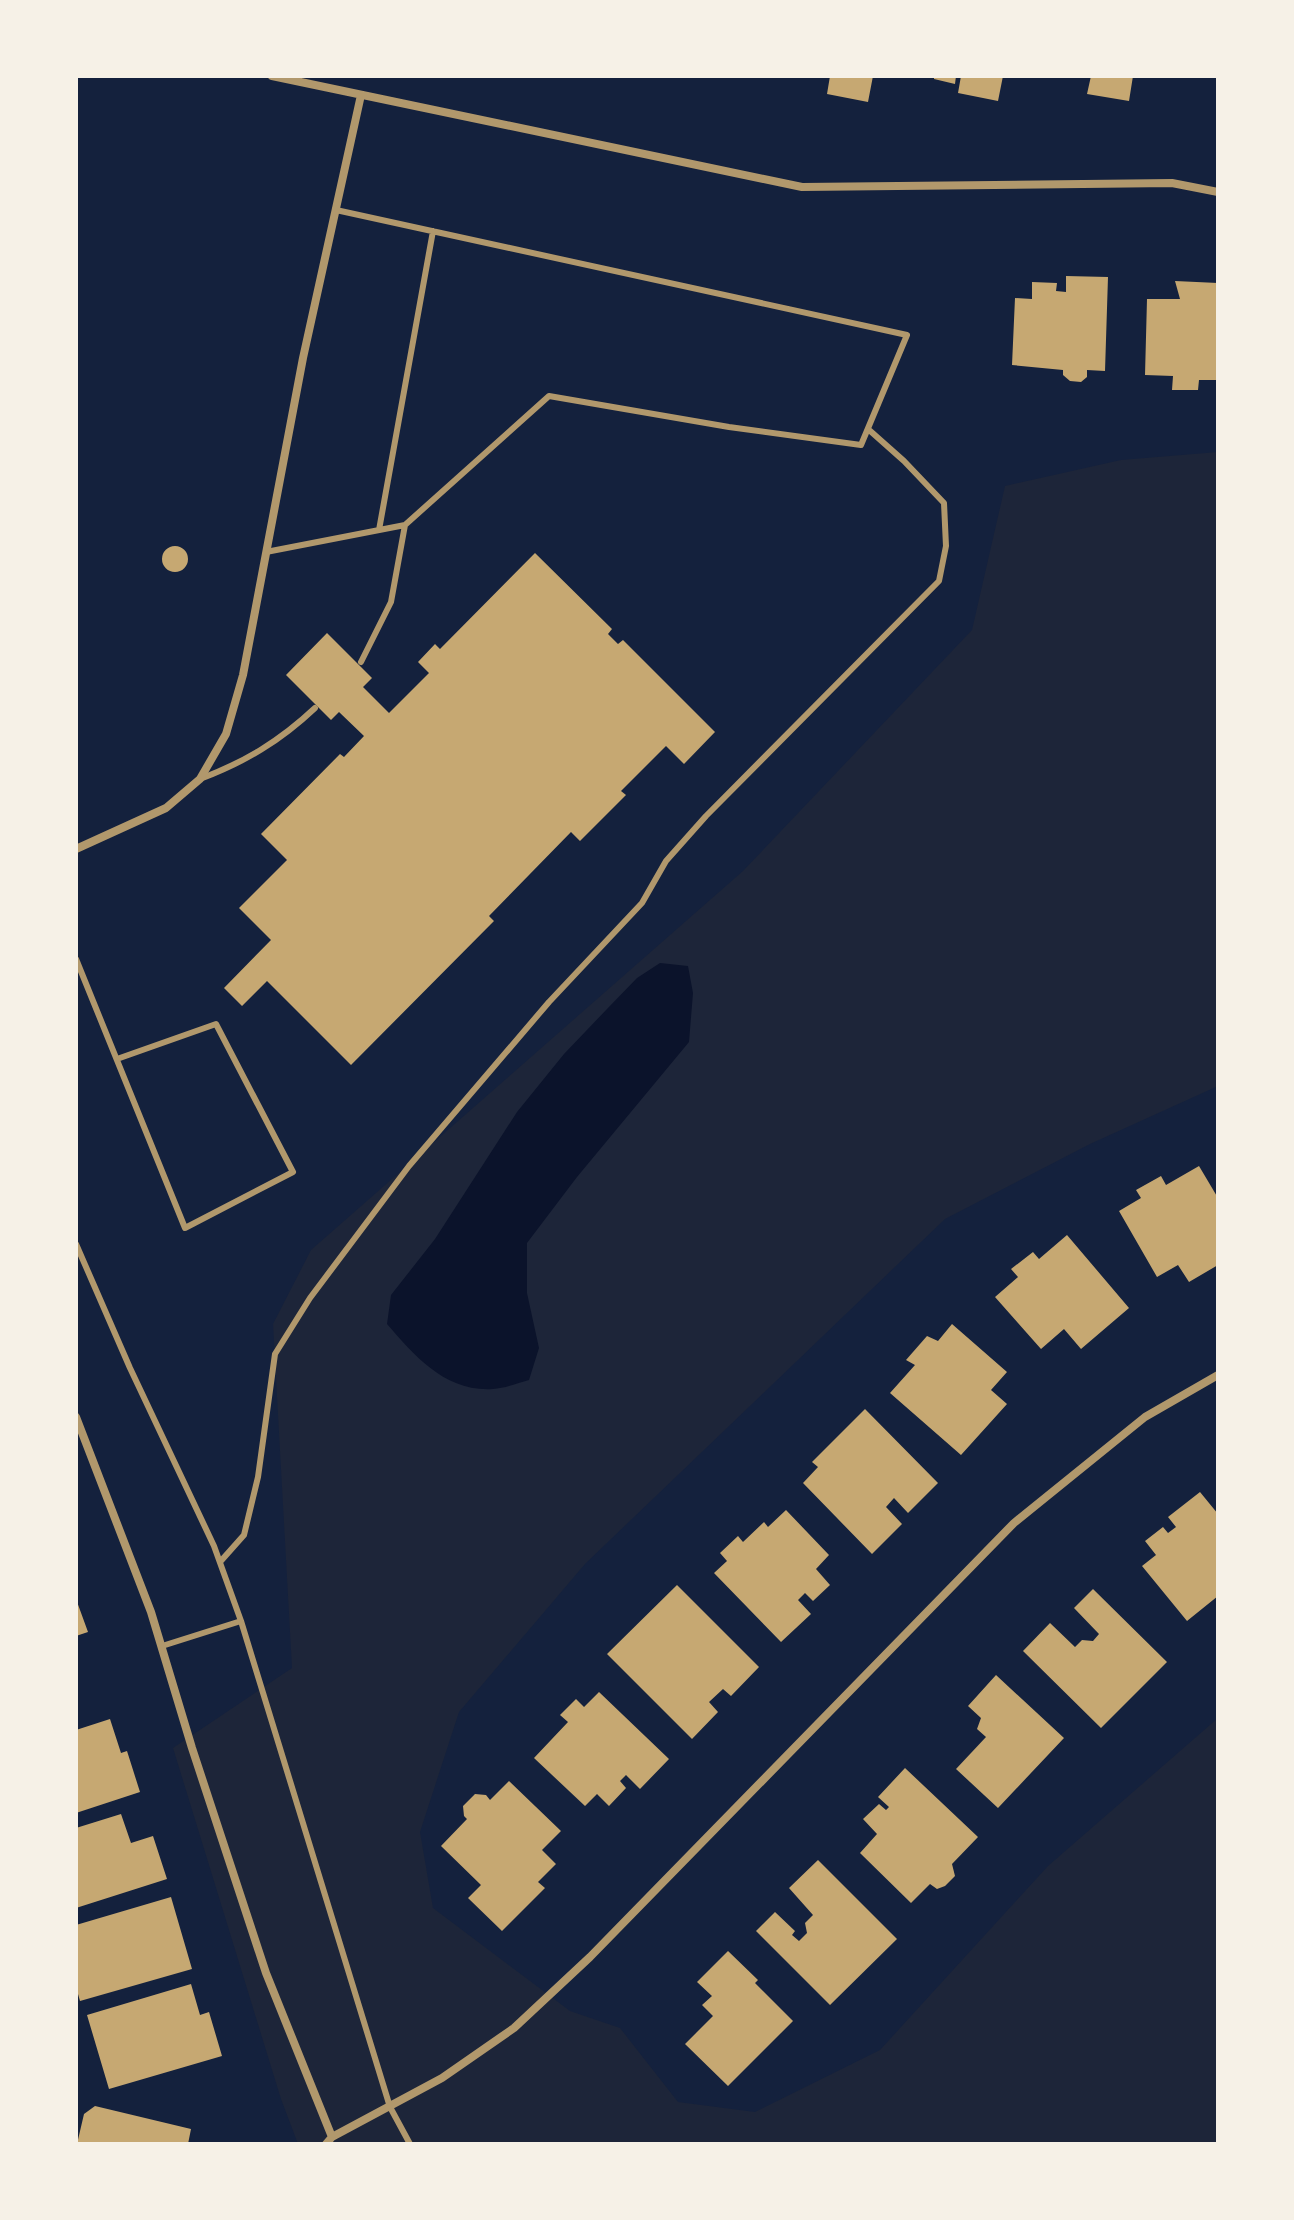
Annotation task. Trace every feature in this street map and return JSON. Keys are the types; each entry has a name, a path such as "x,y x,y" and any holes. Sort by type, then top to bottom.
{"street":[{"path":"272,76 802,187 1172,183 1218,192"},
{"path":"76,849 166,808 200,779 226,734 243,675 303,358 361,95"},
{"path":"76,1417 162,1646 266,1973 331,2142 442,2078 514,2028 558,1988 1014,1523 1145,1417 1218,1375"}],"lane":[{"path":"266,552 405,525 549,396 729,427 861,445 907,335 336,210"},
{"path":"379,530 433,231"},
{"path":"220,1562 244,1535 258,1477 275,1354 310,1298 409,1166 549,1002 642,903 666,861 706,816 939,581 946,546 944,503 868,429"},
{"path":"361,662 391,602 405,525"},
{"path":"200,779 230,768 286,735 315,708"},
{"path":"76,959 185,1228 293,1172 216,1024 117,1059"},
{"path":"76,1244 220,1562 241,1621 390,2107 410,2144"},
{"path":"162,1646 241,1621"}],"shaded area":[{"path":"1218,452 1218,1086 1090,1144 945,1219 585,1564 459,1712 420,1832 433,1908 570,2011 620,2028 678,2102 755,2112 880,2050 1048,1866 1218,1718 1218,2144 298,2144 281,2099 173,1748 292,1668 273,1324 311,1250 743,871 972,630 1005,486 1121,460"},
{"path":"660,963 688,966 693,993 689,1042 577,1177 527,1243 527,1293 539,1348 529,1380 493,1389 460,1385 432,1370 387,1324 391,1295 435,1239 517,1112 564,1054 607,1009 637,978"}],"building":[{"path":"830,76 873,76 868,102 827,94"},
{"path":"934,76 956,76 955,84 934,79"},
{"path":"961,76 1003,76 998,101 958,93"},
{"path":"1091,76 1133,76 1129,101 1087,94"},
{"path":"1066,276 1108,277 1105,371 1087,370 1087,377 1081,382 1070,381 1063,375 1063,370 1012,365 1015,298 1032,299 1032,282 1057,283 1056,291 1066,292"},
{"path":"1175,281 1218,283 1218,380 1199,380 1198,390 1172,390 1173,376 1145,375 1147,299 1180,299"},
{"path":"175,546 184,550 188,559 184,568 175,572 166,568 162,559 166,550"},
{"path":"535,553 612,629 608,634 618,644 623,640 715,732 684,764 666,746 621,791 626,795 580,841 571,832 489,916 494,921 351,1065 267,981 242,1006 224,988 271,940 239,908 287,860 261,834 340,754 344,757 364,736 339,712 331,720 286,675 327,633 372,678 363,687 389,713 429,673 418,662 435,644 440,649"},
{"path":"1199,1166 1218,1198 1218,1265 1189,1282 1178,1265 1157,1277 1119,1211 1141,1198 1136,1190 1161,1176 1166,1185"},
{"path":"1067,1235 1129,1308 1081,1349 1064,1329 1041,1349 995,1297 1018,1277 1011,1269 1033,1252 1039,1259"},
{"path":"952,1324 1007,1372 991,1390 1007,1404 961,1455 890,1393 915,1365 906,1360 927,1336 938,1341"},
{"path":"865,1409 938,1483 908,1513 894,1498 886,1507 902,1524 872,1554 803,1483 818,1467 812,1462"},
{"path":"1200,1492 1218,1514 1218,1596 1187,1621 1142,1566 1156,1555 1145,1541 1163,1527 1168,1533 1176,1527 1168,1517"},
{"path":"786,1510 829,1555 816,1569 830,1585 813,1601 805,1593 798,1600 811,1614 781,1642 714,1573 727,1561 720,1553 738,1536 743,1542 764,1522 768,1527"},
{"path":"677,1585 759,1667 731,1696 723,1689 709,1702 718,1712 692,1739 607,1654"},
{"path":"1093,1589 1167,1662 1101,1728 1023,1651 1050,1623 1075,1647 1082,1640 1093,1641 1099,1634 1074,1608"},
{"path":"76,1599 88,1632 76,1636"},
{"path":"996,1675 1064,1738 998,1808 956,1769 986,1737 977,1729 981,1718 968,1706"},
{"path":"599,1692 669,1759 640,1789 626,1775 620,1781 626,1788 609,1806 597,1794 585,1806 534,1758 568,1722 560,1715 576,1699 584,1707"},
{"path":"110,1719 121,1753 127,1751 140,1792 76,1813 76,1730"},
{"path":"905,1768 978,1837 952,1864 955,1876 945,1886 937,1889 930,1884 911,1903 860,1853 877,1834 863,1819 879,1804 886,1810 889,1807 878,1797"},
{"path":"509,1781 561,1831 542,1850 556,1864 538,1882 545,1888 502,1931 468,1898 481,1885 441,1846 467,1819 463,1806 475,1794 486,1795 490,1800"},
{"path":"121,1814 131,1843 153,1836 167,1879 76,1908 76,1828"},
{"path":"818,1860 897,1939 830,2005 756,1931 775,1912 795,1931 792,1935 799,1941 807,1933 805,1923 813,1915 789,1888"},
{"path":"171,1897 192,1969 80,2001 76,1987 76,1925"},
{"path":"728,1951 793,2021 728,2086 685,2044 713,2016 702,2005 712,1996 697,1982"},
{"path":"191,1984 200,2015 209,2012 222,2056 109,2089 87,2015"},
{"path":"95,2106 191,2129 188,2144 77,2144 84,2114"}]}
